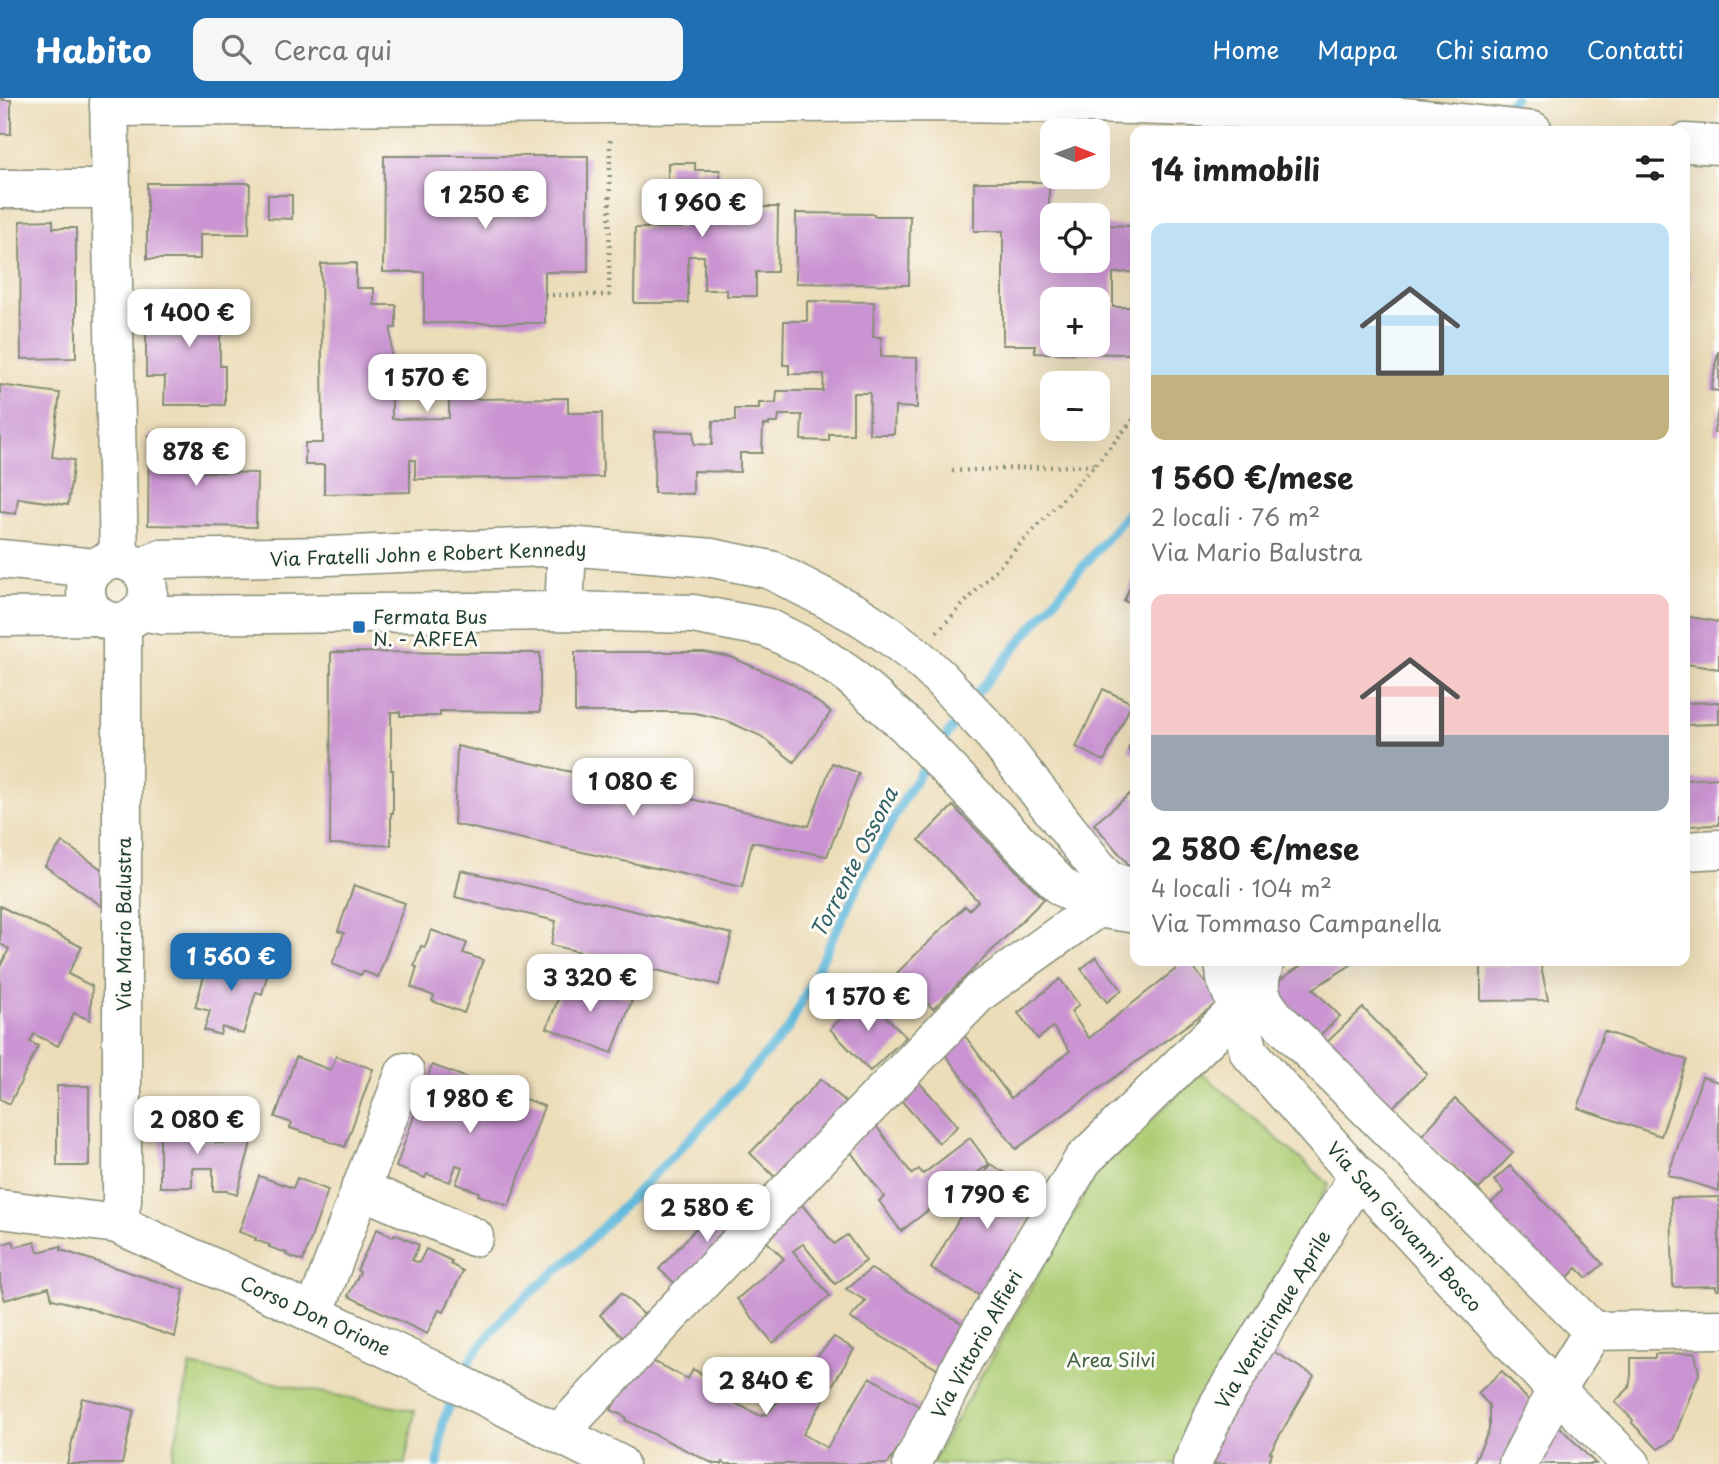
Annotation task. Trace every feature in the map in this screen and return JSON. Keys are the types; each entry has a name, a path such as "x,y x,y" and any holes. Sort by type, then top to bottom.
{"street":[{"path":"118,566 109,102 1133,105 1324,112 1487,126"},
{"path":"1690,143 1719,145"},
{"path":"0,189 111,189"},
{"path":"564,611 567,545"},
{"name":"Via Fratelli John e Robert Kennedy","path":"0,559 118,566 160,559 314,557 567,545 712,558 771,570 858,615 886,633 927,666 994,735 1097,867 1110,880 1130,888"},
{"path":"314,557 316,613"},
{"path":"118,566 145,578 148,589 147,600 121,616 89,606 86,593 89,579 118,566"},
{"path":"0,617 564,611 694,614 768,628 812,650 849,675 906,724 1062,887 1097,908 1130,913"},
{"name":"Via Mario Balustra","path":"117,1224 122,1201 121,616"},
{"path":"1690,850 1719,849"},
{"path":"559,1433 980,992 1097,908"},
{"name":"Via San Giovanni Bosco","path":"1225,966 1226,979 1238,1009 1249,1052 1358,1176 1556,1390 1631,1464"},
{"path":"1263,966 1260,977 1261,1000 1275,1017 1593,1331 1719,1329"},
{"name":"Via Vittorio Alfieri","path":"912,1464 964,1359 1083,1160 1238,1009"},
{"path":"314,1314 405,1072"},
{"name":"Via Venticinque Aprile","path":"1192,1464 1219,1404 1358,1176"},
{"path":"360,1189 474,1237"},
{"name":"Corso Don Orione","path":"0,1209 117,1224 426,1367 619,1464"},
{"path":"1518,1464 1556,1390 1593,1331"}],"path":[{"path":"545,295 609,295 609,104"},
{"path":"927,666 1130,423"},
{"path":"952,471 1094,465"}],"green space":[{"name":"Area Silvi","path":"1201,1072 1329,1184 1207,1398 1179,1464 931,1464 1096,1174"},
{"path":"190,1366 415,1411 405,1464 171,1464"}],"building":[{"path":"0,98 11,100 11,134 0,134"},
{"path":"384,156 588,156 588,272 545,272 545,323 424,323 424,272 383,272"},
{"path":"668,163 695,163 695,170 720,170 720,199 741,199 741,207 778,207 777,272 756,272 756,296 727,296 727,290 704,290 704,256 688,256 688,303 634,303 635,228 683,228 683,211 645,211 645,185 668,185"},
{"path":"974,182 1040,182 1040,189 1049,189 1049,203 1040,203 1040,273 1110,273 1110,225 1130,226 1130,272 1113,273 1113,307 1130,307 1130,354 1110,354 1110,287 1040,287 1040,353 1035,353 1035,345 1003,345 1003,231 974,231"},
{"path":"147,183 250,183 249,234 200,234 200,259 147,259"},
{"path":"268,195 292,195 292,219 268,218"},
{"path":"796,213 910,216 909,285 796,283"},
{"path":"53,220 53,228 76,228 76,358 21,359 20,221"},
{"path":"356,263 356,288 374,288 374,305 396,305 396,328 391,328 392,419 449,418 449,397 568,398 568,413 602,413 603,477 415,479 415,460 410,460 410,492 324,494 324,465 305,465 305,443 323,443 321,264"},
{"path":"163,294 225,295 225,334 220,334 220,366 225,366 225,405 164,405 165,377 146,377 146,321 162,321"},
{"path":"807,301 874,302 873,337 881,337 881,357 917,358 917,408 895,407 894,434 869,434 870,393 853,393 853,434 829,434 829,441 801,440 802,415 779,415 778,423 763,425 762,453 740,453 740,472 693,471 693,494 654,493 655,431 694,432 694,444 712,445 713,421 735,421 735,409 759,409 759,403 776,403 777,391 823,391 824,374 789,374 789,365 783,365 784,321 807,321"},
{"path":"1719,352 1719,391 1711,390"},
{"path":"0,385 60,393 52,457 74,460 68,505 18,498 16,514 0,512"},
{"path":"1719,409 1719,434 1714,433"},
{"path":"149,435 198,436 198,472 257,473 256,527 148,525"},
{"path":"1130,587 1130,604 1124,601"},
{"path":"1690,617 1719,622 1719,669 1690,665"},
{"path":"331,652 540,653 540,712 440,711 440,716 400,716 400,712 391,712 391,845 330,844"},
{"path":"575,652 704,652 731,657 793,684 831,712 794,762 761,736 713,717 675,712 575,712"},
{"path":"1103,689 1130,702 1104,761 1076,747"},
{"path":"1719,702 1719,724 1690,725 1690,703"},
{"path":"457,746 809,826 832,763 859,773 827,856 752,842 742,887 454,824"},
{"path":"1719,778 1719,825 1690,826 1690,780"},
{"path":"1130,794 1130,864 1129,865 1094,824"},
{"path":"953,806 1044,899 933,1009 897,973 965,906 969,910 978,901 919,840"},
{"path":"62,842 103,870 102,906 45,866"},
{"path":"461,870 732,934 719,985 551,945 556,921 455,897"},
{"path":"354,885 405,903 378,977 363,971 361,975 332,964 344,933 338,931"},
{"path":"0,906 82,947 68,974 92,986 90,1020 74,1013 58,1046 34,1034 30,1042 38,1046 10,1104 0,1099 0,967 9,949 0,944"},
{"path":"431,930 467,943 463,953 483,960 464,1013 432,1001 434,996 411,987 421,946 425,947"},
{"path":"223,952 270,966 262,994 256,992 243,1034 222,1027 220,1035 204,1030 210,1011 195,1007 205,973 216,976"},
{"path":"1096,957 1122,990 1107,1002 1081,969"},
{"path":"1180,966 1192,966 1220,1001 1016,1149 943,1052 965,1036 1011,1098 1070,1051 1053,1027 1038,1039 1018,1013 1060,979 1079,1005 1071,1012 1089,1038"},
{"path":"1300,966 1349,966 1313,989 1340,1016 1319,1036 1277,994 1278,981"},
{"path":"1481,966 1541,966 1548,1000 1481,1001"},
{"path":"567,975 632,1000 612,1053 547,1028"},
{"path":"865,995 906,1037 870,1071 830,1029"},
{"path":"1363,1008 1427,1074 1391,1109 1326,1043"},
{"path":"1604,1031 1687,1060 1661,1136 1578,1108"},
{"path":"336,1056 373,1069 345,1147 290,1128 292,1123 275,1117 296,1057 331,1070"},
{"path":"432,1065 544,1106 509,1206 456,1184 462,1167 456,1165 450,1182 427,1174 425,1178 396,1167"},
{"path":"1702,1077 1719,1082 1719,1191 1668,1175"},
{"path":"821,1079 853,1109 782,1184 750,1153"},
{"path":"918,1081 958,1126 939,1143 899,1098"},
{"path":"57,1086 89,1086 89,1166 57,1166"},
{"path":"1455,1099 1513,1153 1479,1189 1421,1136"},
{"path":"160,1112 193,1113 193,1140 251,1143 237,1195 227,1191 213,1191 213,1168 192,1168 192,1187 160,1187"},
{"path":"874,1123 912,1174 919,1169 923,1174 970,1138 989,1164 901,1231 879,1201 884,1197 848,1148"},
{"path":"990,1164 1042,1195 984,1298 931,1268"},
{"path":"1510,1166 1603,1264 1587,1278 1577,1268 1563,1282 1488,1206 1504,1191 1494,1180"},
{"path":"259,1176 293,1188 297,1178 328,1190 303,1261 239,1232"},
{"path":"728,1193 755,1218 687,1294 659,1269"},
{"path":"1719,1197 1719,1290 1716,1290 1716,1286 1673,1287 1671,1198"},
{"path":"798,1200 834,1244 847,1235 866,1261 835,1284 803,1244 793,1251 830,1296 773,1343 737,1299 784,1259 766,1241"},
{"path":"377,1229 419,1245 412,1260 419,1263 426,1249 452,1261 450,1264 463,1271 444,1312 439,1310 427,1334 348,1296"},
{"path":"13,1241 15,1247 35,1242 38,1252 61,1246 61,1250 184,1290 175,1337 52,1299 49,1287 5,1300 0,1283 0,1245"},
{"path":"871,1269 963,1324 937,1369 850,1318 866,1301 846,1289"},
{"path":"621,1293 652,1322 630,1344 600,1315"},
{"path":"834,1337 854,1349 803,1434 827,1448 870,1377 922,1408 888,1464 714,1464 625,1420 626,1417 611,1410 639,1354 688,1379 693,1369 715,1381 712,1386 725,1393 723,1397 761,1416 766,1415"},
{"path":"1268,1348 1314,1376 1270,1452 1272,1453 1267,1464 1203,1464"},
{"path":"1695,1353 1699,1374 1673,1440 1658,1449 1615,1402 1629,1388 1631,1358 1655,1358 1655,1354"},
{"path":"1502,1371 1530,1402 1508,1464 1473,1464 1489,1430 1489,1405 1478,1393"},
{"path":"82,1398 134,1410 122,1464 67,1464"},
{"path":"1556,1423 1596,1464 1526,1464"}],"waterway":[{"name":"Torrente Ossona","path":"1495,116 1515,98"},
{"name":"Torrente Ossona","path":"973,698 1130,510"},
{"name":"Torrente Ossona","path":"939,747 961,715"},
{"name":"Torrente Ossona","path":"463,1376 471,1358 507,1313 577,1253 699,1129 789,1028 867,867 909,790 929,761"},
{"name":"Torrente Ossona","path":"438,1464 443,1421 456,1392"}],"place":[{"name":"Fermata Bus N. - ARFEA","path":"359,627"}]}
